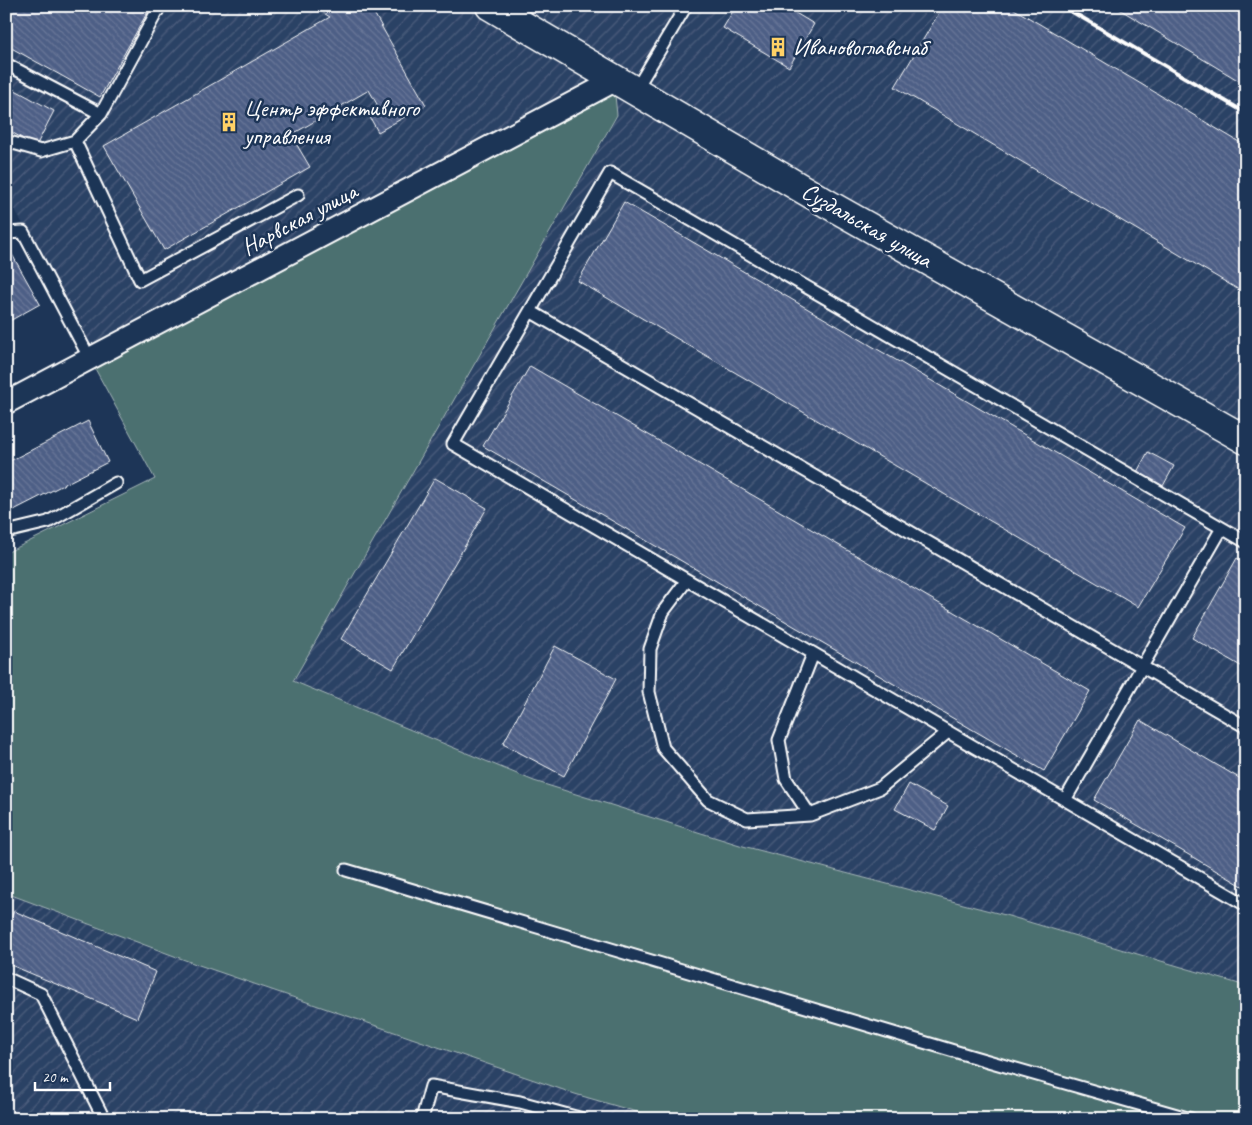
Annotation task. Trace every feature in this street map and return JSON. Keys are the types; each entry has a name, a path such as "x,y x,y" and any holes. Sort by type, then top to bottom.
{"main road":[{"name":"Суздальская улица","path":"490,6 837,209 1246,440"}],"street":[{"name":"Нарвская улица","path":"6,403 625,86"}],"lane":[{"path":"6,142 41,151 75,141 101,114 160,6"},
{"path":"625,86 686,6"},
{"path":"6,64 101,114"},
{"path":"75,141 140,280 298,195"},
{"path":"1246,542 610,173 453,444 1246,905"},
{"path":"6,233 22,232 90,359"},
{"path":"530,311 1246,727"},
{"path":"6,532 48,522 116,483"},
{"path":"1065,800 1222,528"},
{"path":"686,580 663,612 650,649 649,692 663,748 708,800 747,819 810,815 880,788 948,732"},
{"path":"810,815 786,778 779,740 813,654"},
{"path":"346,870 974,1057 1191,1119"},
{"path":"6,978 41,994 104,1119"},
{"path":"422,1119 431,1086 520,1102 583,1119"}],"shaded area":[{"path":"6,6 472,6 600,81 93,353 6,193"},
{"path":"517,6 1246,6 1246,432"},
{"path":"614,86 1246,454 1246,986 1005,915 743,846 534,781 293,681 617,116"},
{"path":"6,893 193,963 575,1094 661,1119 6,1119"}],"green space":[{"path":"614,86 617,115 293,681 534,781 743,846 1005,915 1246,986 1246,1119 661,1119 575,1094 193,963 6,893 6,553 155,479 92,363"}],"building":[{"path":"6,6 151,6 100,97 6,45"},
{"name":"Центр эффективного управления","path":"312,6 370,6 426,105 378,132 367,112 378,106 369,90 291,135 310,167 164,250 104,146 330,17"},
{"name":"Ивановоглавснаб","path":"736,6 789,6 787,8 814,24 789,67 723,28"},
{"path":"943,6 1009,6 1246,146 1246,294 895,87"},
{"path":"1114,6 1246,6 1246,85"},
{"path":"6,85 54,111 36,146 6,129"},
{"path":"624,202 1185,528 1138,607 578,281"},
{"path":"9,249 40,304 6,323 6,250"},
{"path":"530,366 1090,691 1044,771 483,446"},
{"path":"88,421 108,462 6,514 6,463"},
{"path":"1148,452 1174,466 1163,486 1137,472"},
{"path":"435,478 487,508 393,669 341,639"},
{"path":"1237,558 1246,563 1246,669 1192,638"},
{"path":"555,646 616,679 564,776 503,744"},
{"path":"1140,720 1246,782 1246,888 1094,800"},
{"path":"909,784 948,806 935,830 895,809"},
{"path":"14,911 156,972 137,1018 6,963 6,929"}],"railway":[{"path":"1062,6 1246,113"}],"place":[{"name":"Ивановоглавснаб","path":"778,47"},
{"name":"Центр эффективного управления","path":"229,122"}]}
